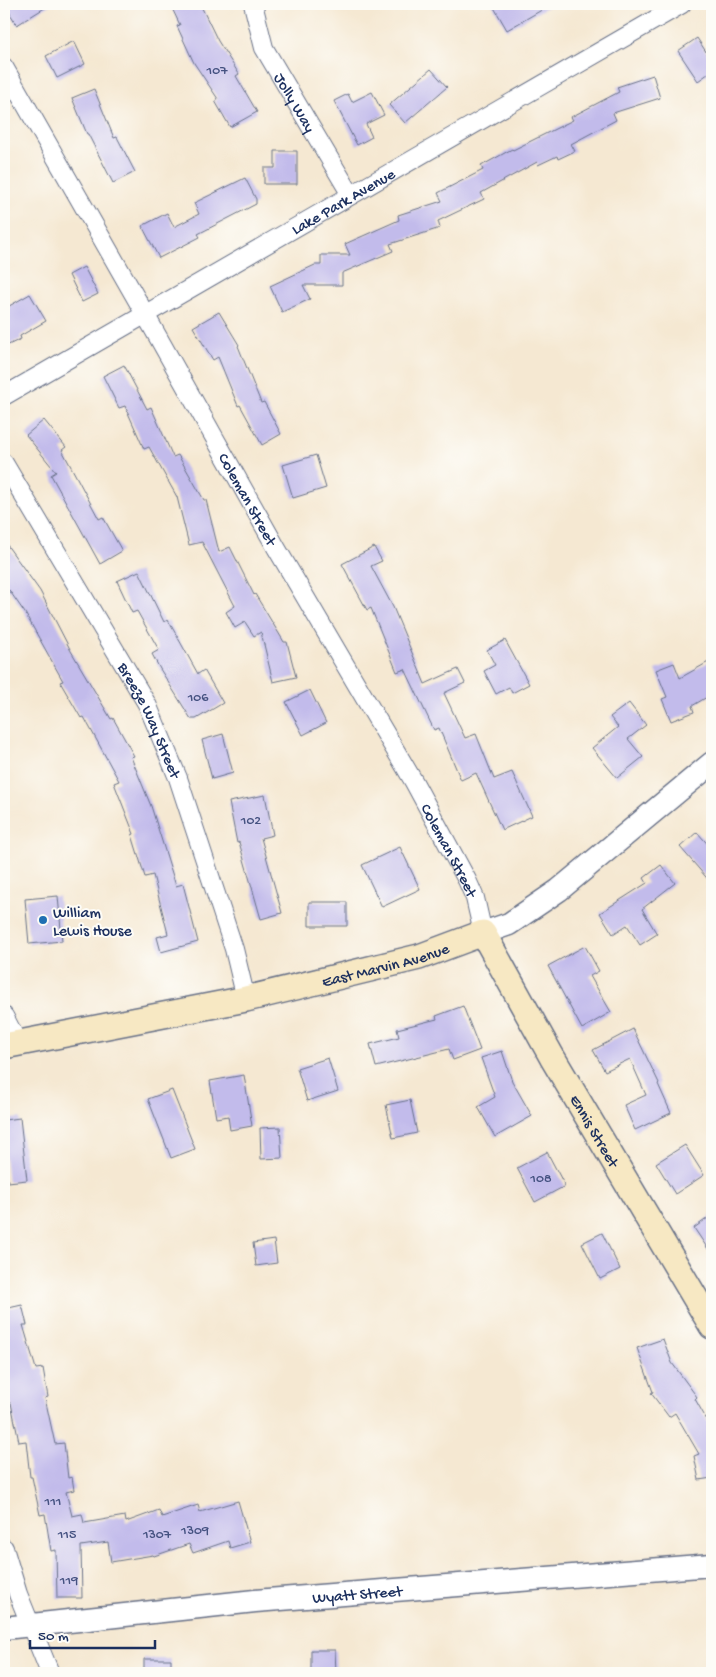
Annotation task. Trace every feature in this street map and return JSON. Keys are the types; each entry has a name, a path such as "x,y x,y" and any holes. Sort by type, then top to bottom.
{"main road":[{"name":"East Marvin Avenue","path":"11,1044 246,999 419,957 483,933"},
{"name":"Ennis Street","path":"483,933 552,1057 712,1326"}],"street":[{"name":"Jolly Way","path":"253,4 264,48 351,195"},
{"name":"Lake Park Avenue","path":"4,396 682,4"},
{"name":"Coleman Street","path":"4,67 277,549 414,782 467,880 475,898 483,933"},
{"name":"Breeze Way Street","path":"4,463 147,704 178,778 234,949 246,999"},
{"name":"East Marvin Avenue","path":"483,933 509,924 559,890 712,763"},
{"path":"4,1016 11,1044"},
{"path":"4,1548 18,1594 50,1673"},
{"name":"Wyatt Street","path":"4,1628 255,1601 712,1565"}],"building":[{"path":"4,4 51,4 17,25"},
{"path":"170,4 200,4 218,41 239,74 236,76 257,112 230,127 215,101 218,99 194,63 177,26 180,25"},
{"path":"492,4 552,4 507,30"},
{"path":"697,38 712,61 712,71 698,81 678,51"},
{"path":"74,41 85,64 57,78 46,56"},
{"path":"431,69 447,87 405,123 389,105"},
{"path":"653,75 660,98 613,113 616,120 571,144 575,151 558,159 557,156 538,165 537,162 481,193 484,199 438,221 440,228 390,244 393,251 342,273 342,285 303,285 310,299 282,312 270,286 315,265 321,265 321,255 350,255 345,244 399,220 398,215 442,201 438,193 483,170 481,166 573,120 571,117 619,92 617,87"},
{"path":"94,89 114,138 117,137 135,172 113,183 87,134 72,98"},
{"path":"372,92 384,115 366,124 372,137 357,145 334,101 348,94 352,102"},
{"path":"275,151 297,151 297,184 264,184 264,168 275,168"},
{"path":"245,178 256,199 256,204 198,234 200,237 159,258 142,226 167,213 174,227 199,214 194,203"},
{"path":"84,267 98,294 82,302 69,275"},
{"path":"30,294 46,321 20,336 21,339 4,347 4,309"},
{"path":"219,312 239,345 261,403 264,402 281,434 262,445 240,405 238,406 218,357 213,360 193,327"},
{"path":"124,365 147,409 151,407 173,457 178,455 204,500 206,500 219,552 230,547 254,595 284,642 287,642 296,677 273,682 261,632 254,636 245,622 235,628 226,612 235,606 202,542 189,545 177,497 149,447 144,449 125,406 119,408 103,376"},
{"path":"44,420 66,447 62,450 99,519 103,517 122,551 100,564 51,475 56,472 26,435"},
{"path":"316,455 326,488 293,498 283,465"},
{"path":"4,541 40,591 71,651 111,719 113,718 134,756 131,757 151,806 176,886 183,884 198,942 161,952 157,937 168,934 153,875 145,877 132,835 134,834 114,783 119,781 84,717 81,718 60,682 63,681 25,613 9,590 4,594"},
{"path":"374,547 382,561 371,566 393,607 425,684 458,669 465,683 444,693 465,738 476,734 494,779 512,772 532,816 502,830 476,773 461,780 439,728 434,730 405,669 397,672 371,608 367,610 342,564"},
{"path":"139,571 164,622 168,620 198,674 204,670 223,703 196,719 191,719 160,669 152,654 159,650 137,611 132,613 117,581"},
{"path":"505,640 529,684 512,693 509,687 496,694 484,671 495,665 487,650"},
{"path":"712,660 712,694 692,706 694,712 671,721 662,699 667,697 656,670 674,663 680,678"},
{"path":"310,690 326,723 303,735 286,702"},
{"path":"629,703 646,725 628,739 643,757 617,778 592,748 618,727 610,717"},
{"path":"223,734 233,773 212,779 202,740"},
{"path":"265,795 273,835 261,838 282,913 261,919 239,842 237,843 229,802"},
{"path":"697,832 712,849 712,884 680,847"},
{"path":"400,847 420,889 382,907 362,865"},
{"path":"661,865 675,883 642,909 657,934 640,945 627,925 613,934 600,913 647,883 644,878"},
{"name":"William Lewis House","path":"58,896 62,941 29,944 25,899"},
{"path":"309,902 347,902 347,926 309,926"},
{"path":"585,946 599,971 590,976 611,1012 582,1029 548,966"},
{"path":"463,1006 480,1050 453,1060 449,1049 376,1067 370,1044 399,1037 397,1029 437,1019 436,1016"},
{"path":"633,1029 671,1113 635,1130 624,1105 646,1095 630,1059 605,1071 593,1050"},
{"path":"502,1051 512,1081 532,1116 495,1137 478,1107 495,1097 481,1058"},
{"path":"328,1058 338,1091 307,1101 297,1068"},
{"path":"244,1075 252,1126 230,1130 228,1116 216,1118 210,1081"},
{"path":"172,1090 195,1149 171,1158 148,1099"},
{"path":"410,1100 417,1133 393,1138 386,1105"},
{"path":"20,1118 27,1180 8,1182 4,1147 4,1120"},
{"path":"280,1127 282,1158 261,1159 260,1128"},
{"path":"685,1145 704,1175 675,1194 656,1163"},
{"path":"547,1152 565,1186 535,1202 517,1168"},
{"path":"712,1215 712,1255 694,1228"},
{"path":"602,1233 620,1269 600,1279 582,1243"},
{"path":"274,1240 277,1263 256,1266 253,1243"},
{"path":"22,1305 27,1325 23,1325 36,1369 43,1368 48,1397 45,1398 55,1444 64,1443 68,1478 72,1477 74,1490 66,1492 72,1516 82,1514 84,1523 125,1516 126,1522 159,1510 162,1517 198,1505 200,1512 238,1501 250,1542 230,1548 228,1541 193,1553 189,1544 154,1556 111,1562 108,1542 81,1546 82,1598 57,1598 56,1550 51,1551 45,1514 40,1515 32,1477 30,1477 26,1441 19,1442 11,1403 8,1404 4,1380 4,1309"},
{"path":"663,1339 672,1363 697,1397 695,1399 712,1429 712,1478 699,1480 694,1456 699,1454 675,1413 669,1417 651,1393 653,1392 637,1348"},
{"path":"311,1650 335,1650 336,1673 311,1673"},
{"path":"144,1659 171,1659 171,1673 144,1673"}],"place":[{"name":"William Lewis House","path":"43,920"}]}
